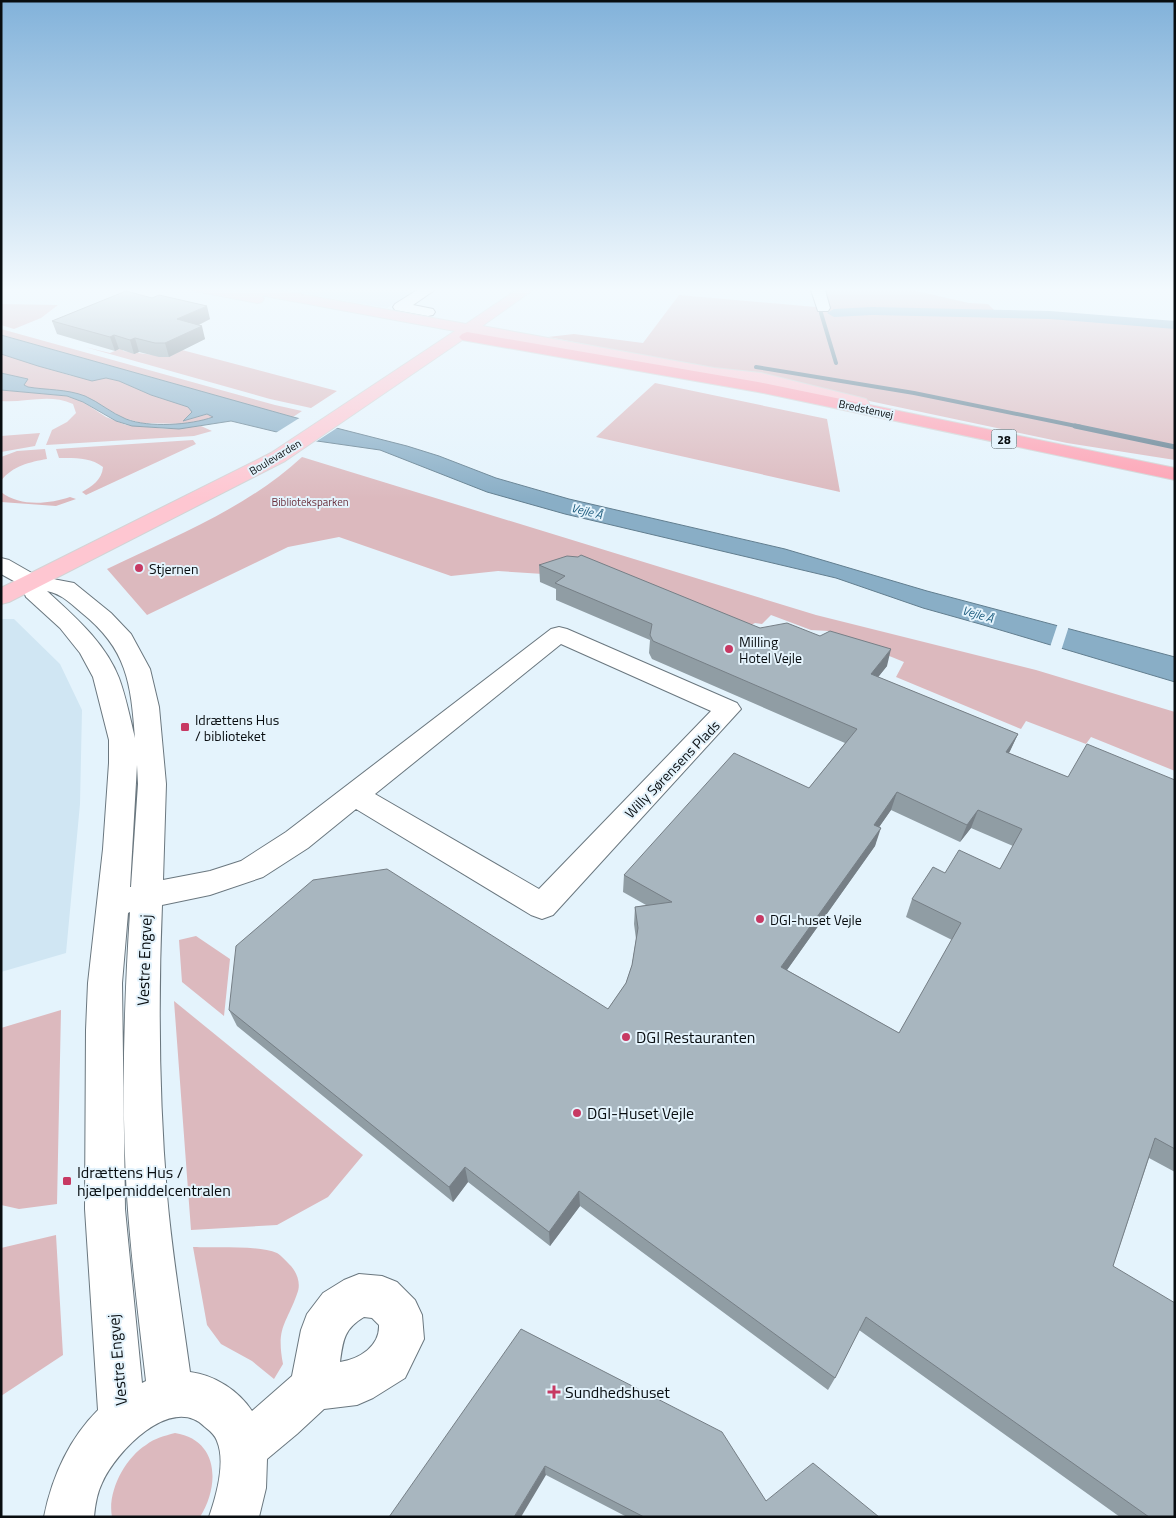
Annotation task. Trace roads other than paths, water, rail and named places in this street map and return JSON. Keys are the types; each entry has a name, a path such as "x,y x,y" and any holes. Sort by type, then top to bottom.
{"highway":[{"name":"Bredstenvej","path":"601,358 758,387 1175,474"},
{"name":"Bredstenvej","path":"860,402 1047,443 1175,474"}],"main road":[{"name":"Boulevarden","path":"1,596 13,576 244,475 291,440 421,358"},
{"name":"Bredstenvej","path":"621,358 714,373 762,378 815,393 860,402"}],"street":[{"name":"Vestre Engvej","path":"13,576 68,623 91,650 106,677 122,740 130,899 141,1037 147,1194 152,1252 171,1396"},
{"name":"Vestre Engvej","path":"13,576 66,588 82,600 122,640 138,669 146,707 152,784 130,899 105,983 105,1209 122,1419"},
{"name":"Willy Sørensens Plads","path":"130,899 210,883 252,869 297,840 354,794 559,634 728,710 542,906 354,794"},
{"path":"243,1448 282,1418 313,1388"},
{"path":"69,1517 75,1488 87,1462 103,1438 122,1419 147,1403 171,1396 192,1395 209,1401 224,1412 236,1428 243,1448 245,1470 242,1494 234,1517"}],"water":[{"name":"Vejle Å","path":"13,358 82,358 293,417 407,446 496,478 569,499 785,549 927,591 1175,657 1175,682 923,608 836,578 565,514 487,492 380,450 310,440 231,421 179,429 132,426 116,421 83,402 67,396 1,390 1,373 28,379 24,385 28,387 64,391 85,396 121,417 135,422 146,424 182,424 213,417 207,414 183,421 192,412 188,407 151,395 119,381 106,378 92,381"}],"waterway":[{"path":"834,358 836,363"},
{"path":"756,367 914,393 1081,427"},
{"path":"1075,426 1175,447"}],"place":[{"name":"Stjernen","path":"139,568"},
{"name":"Milling Hotel Vejle","path":"729,649"},
{"name":"Idrættens Hus / biblioteket","path":"185,727"},
{"name":"DGI-huset Vejle","path":"760,919"},
{"name":"DGI Restauranten","path":"626,1037"},
{"name":"DGI-Huset Vejle","path":"577,1113"},
{"name":"Idrættens Hus / hjælpemiddelcentralen","path":"67,1181"},
{"name":"Sundhedshuset","path":"554,1392"}],"park label":[{"name":"Biblioteksparken","path":"310,502"}]}
